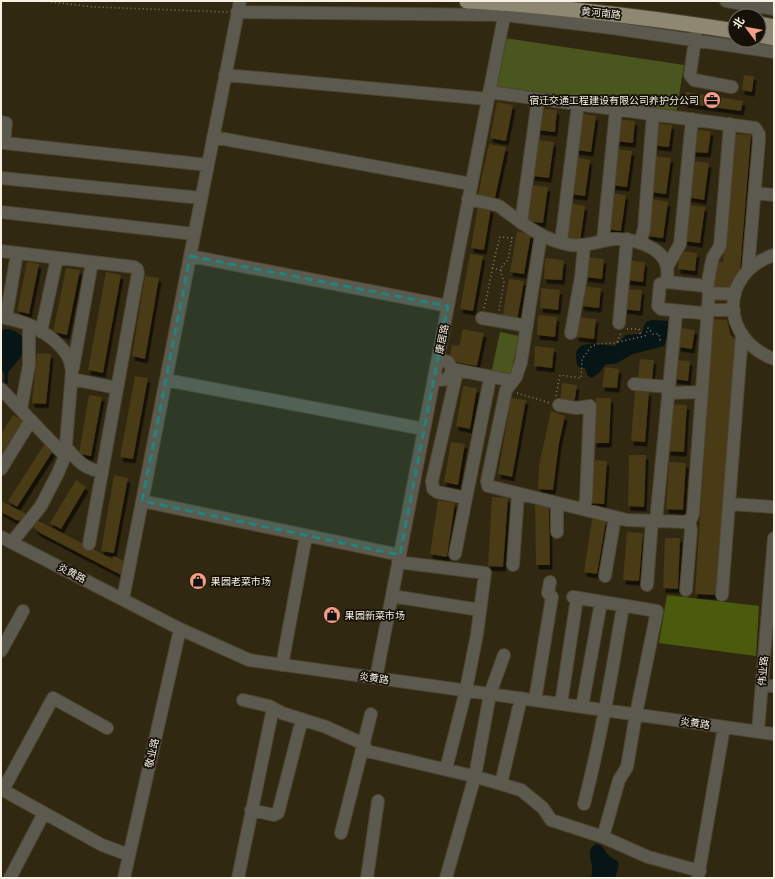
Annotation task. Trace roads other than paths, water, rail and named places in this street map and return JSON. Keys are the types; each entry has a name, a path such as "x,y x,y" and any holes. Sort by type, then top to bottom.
{"main road":[{"name":"黄河南路","path":"466,1 506,6 598,12 696,32 727,31"},
{"name":"黄河南路","path":"586,1 727,19"}],"street":[{"path":"726,1 774,9"},
{"path":"123,599 238,6 506,6"},
{"name":"康居路","path":"376,678 506,6"},
{"path":"732,87 694,80 692,78 690,74 696,32 774,52"},
{"path":"225,75 538,99 755,128 759,134 748,270"},
{"path":"521,223 538,99"},
{"path":"561,242 578,104"},
{"path":"603,241 616,109"},
{"path":"640,243 644,230 653,114"},
{"path":"667,267 680,244 692,119"},
{"path":"1,122 6,122 4,143 208,165"},
{"path":"541,235 521,362 516,377 509,386 487,481 488,486 627,520 686,522 691,519 693,514 708,310 708,291 713,257 720,246 730,124"},
{"path":"213,137 471,184"},
{"path":"1,178 201,198"},
{"path":"755,193 774,195"},
{"path":"468,199 499,206 521,223 541,235 570,245 584,246 603,241 627,239 653,248 664,260 667,267 667,282"},
{"path":"1,212 194,234"},
{"path":"620,325 627,239"},
{"path":"572,333 581,277 584,246"},
{"path":"1,250 134,267 137,269 138,273 89,544"},
{"path":"17,252 4,318 29,325 63,348 69,359 72,375"},
{"path":"774,255 755,264 743,275 735,294 734,310 738,328 746,341 757,350 774,359"},
{"path":"190,256 448,306"},
{"path":"41,332 57,258"},
{"path":"12,542 41,506 58,473 65,452 72,375 92,262"},
{"path":"708,291 706,286 667,282 660,284 658,306 661,309 702,313 708,310 734,310"},
{"path":"708,291 735,294"},
{"path":"647,585 676,315 679,311"},
{"path":"482,318 527,326"},
{"path":"21,409 29,365 29,325"},
{"path":"722,595 742,334"},
{"path":"438,358 448,362 453,373 432,481 433,489 437,492 466,498"},
{"path":"453,373 509,386"},
{"path":"453,373 489,383 509,386"},
{"path":"434,380 444,380 453,373"},
{"path":"72,375 117,388"},
{"path":"166,380 424,429"},
{"path":"455,554 489,383"},
{"path":"634,384 669,390 702,392"},
{"path":"4,392 65,452 87,468 102,472"},
{"path":"557,405 576,408 590,406 586,499 584,509"},
{"path":"1,469 31,420"},
{"path":"513,565 518,494"},
{"path":"142,502 306,536 399,558 485,573 466,690 446,770"},
{"path":"557,503 557,532"},
{"path":"729,504 774,507"},
{"path":"605,576 615,517"},
{"path":"686,590 691,530 689,520"},
{"path":"282,665 306,536"},
{"name":"炎黄路","path":"1,537 180,629 249,660 774,734"},
{"name":"伟业路","path":"758,731 772,584 774,538"},
{"path":"535,700 552,597 548,593 550,582"},
{"path":"392,596 480,610"},
{"path":"560,704 575,598 657,611 626,767 619,780 602,837"},
{"path":"582,707 601,602"},
{"path":"584,804 594,767 623,606"},
{"path":"1,652 23,611"},
{"name":"敬业路","path":"124,878 180,629"},
{"path":"446,878 474,776 490,694 504,655"},
{"path":"762,685 774,686"},
{"path":"107,728 53,698 2,790 102,845 129,855"},
{"path":"501,784 521,698"},
{"path":"242,700 273,708 282,713 326,727 364,744 367,751 474,776 522,790 543,808 551,820 602,837 648,857 699,874 724,727"},
{"path":"238,878 273,708"},
{"path":"342,833 371,714"},
{"path":"251,810 274,815 278,813 302,720"},
{"path":"367,878 378,801"},
{"path":"10,878 44,813"}],"place":[{"name":"宿迁交通工程建设有限公司养护分公司","path":"712,100"},
{"name":"果园老菜市场","path":"198,581"},
{"name":"果园新菜市场","path":"332,615"}]}
